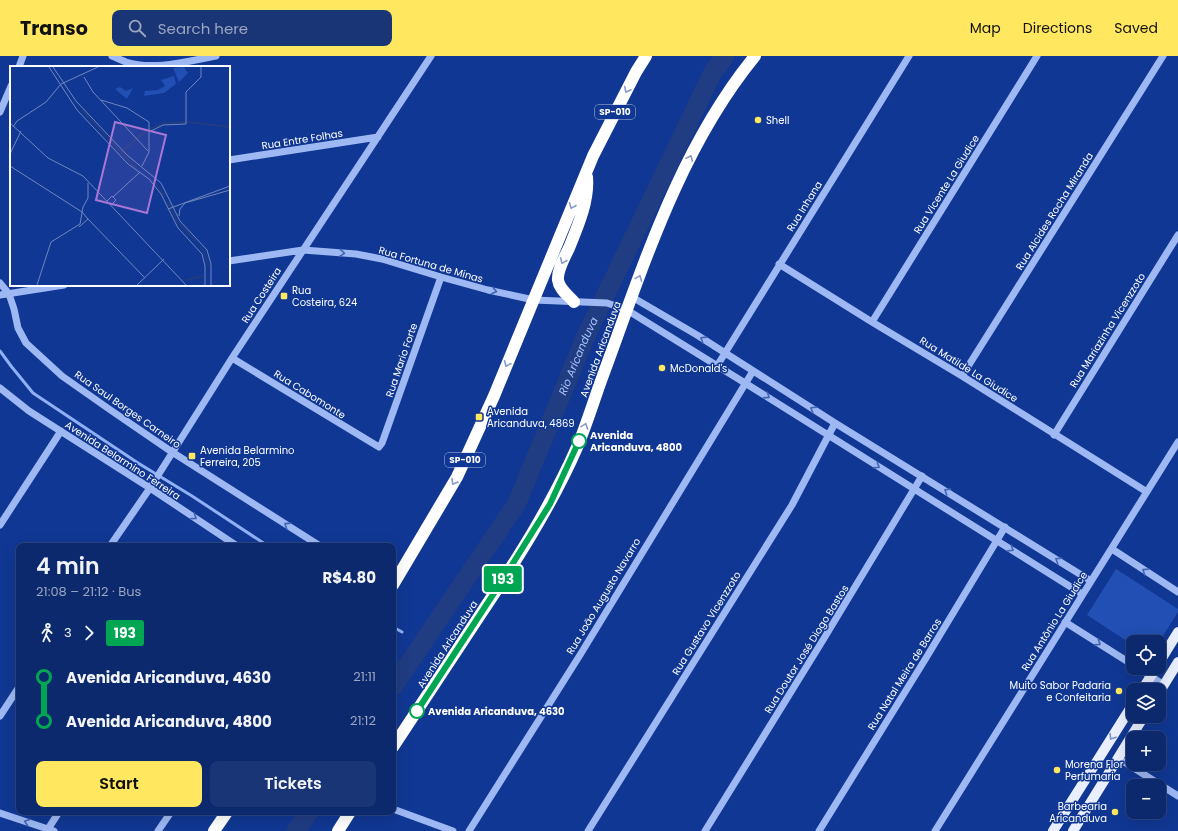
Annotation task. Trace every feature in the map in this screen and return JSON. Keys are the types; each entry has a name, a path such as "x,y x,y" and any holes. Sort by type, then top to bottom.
{"highway":[{"name":"SP-010","path":"396,580 457,477 494,396 587,170 636,72 646,56"},
{"name":"Avenida Aricanduva","path":"396,742 498,587 550,504 578,444 659,226 696,146 736,79 755,56"},
{"path":"574,302 562,289 558,280 559,272 574,235 586,199 588,182 587,170"},
{"path":"214,831 225,815"},
{"path":"338,831 348,815"}],"main road":[{"path":"1166,652 1178,632"},
{"path":"1166,683 1178,662"},
{"path":"1053,831 1126,715"},
{"path":"1073,831 1140,723"}],"street":[{"path":"19,66 23,56"},
{"path":"112,56 128,62 145,65 165,64 216,56"},
{"name":"Rua Costeira","path":"112,543 150,488 232,358 431,56"},
{"name":"Rua Inhana","path":"717,366 909,56"},
{"name":"Rua Vicente La Giudice","path":"872,322 1037,56"},
{"name":"Rua Alcides Rocha Miranda","path":"962,376 1163,56"},
{"path":"0,112 10,88"},
{"name":"Rua Entre Folhas","path":"230,160 378,137"},
{"name":"Rua Mariazinha Vicenzzoto","path":"1054,435 1178,235"},
{"name":"Rua Fortuna de Minas","path":"230,260 303,250 356,254 382,259 488,290 534,300 607,304 627,310 915,490 998,540 1082,594"},
{"name":"Rua Matilde La Giudice","path":"779,264 1147,492"},
{"name":"Rua Mario Forte","path":"377,447 382,444 441,277"},
{"name":"Rua Saul Borges Carneiro","path":"0,282 8,294 14,309 18,328 26,343 62,376 172,452 315,543"},
{"path":"0,295 36,287 50,286"},
{"path":"632,297 725,352 835,423 1091,581"},
{"name":"Rua Cabomonte","path":"232,358 377,447"},
{"name":"Rua João Augusto Navarro","path":"469,831 584,648 753,371"},
{"name":"Avenida Belarmino Ferreira","path":"0,388 29,412 150,488 232,543"},
{"name":"Rua Gustavo Vicenzzoto","path":"588,831 792,505 835,423"},
{"path":"0,525 61,431"},
{"name":"Rua Antônio La Giudice","path":"935,831 1178,442"},
{"name":"Rua Doutor José Diogo Bastos","path":"705,831 915,490 922,476"},
{"name":"Rua Natal Meira de Barros","path":"818,831 1005,527"},
{"path":"1112,549 1178,592"},
{"path":"1065,622 1126,661"},
{"path":"0,716 16,692"},
{"path":"1118,758 1178,796"},
{"path":"396,811 453,831"},
{"path":"0,812 51,830 58,815"},
{"path":"158,831 169,815"}],"shaded area":[{"path":"1116,569 1178,609 1178,612 1163,635 1126,635 1126,640 1087,615"}],"waterway":[{"name":"Rio Aricanduva","path":"396,683 517,503 585,338 713,72 725,56"},
{"path":"0,351 33,393 138,463 192,496 263,543"},
{"path":"396,629 402,632"},
{"name":"Rio Aricanduva","path":"296,831 307,815"}],"bus line":[{"name":"193","path":"417,711 550,504 579,441"}],"place":[{"name":"Shell","path":"758,120"},
{"name":"Rua Costeira, 624","path":"284,296"},
{"name":"McDonald's","path":"662,368"},
{"name":"Avenida Aricanduva, 4869","path":"479,417"},
{"name":"Avenida Aricanduva, 4800","path":"579,441"},
{"name":"Avenida Belarmino Ferreira, 205","path":"192,456"},
{"name":"Muito Sabor Padaria e Confeitaria","path":"1119,691"},
{"name":"Avenida Aricanduva, 4630","path":"417,711"},
{"name":"Morena Flor Perfumaria","path":"1057,770"},
{"name":"Barbearia Aricanduva","path":"1115,812"}]}
